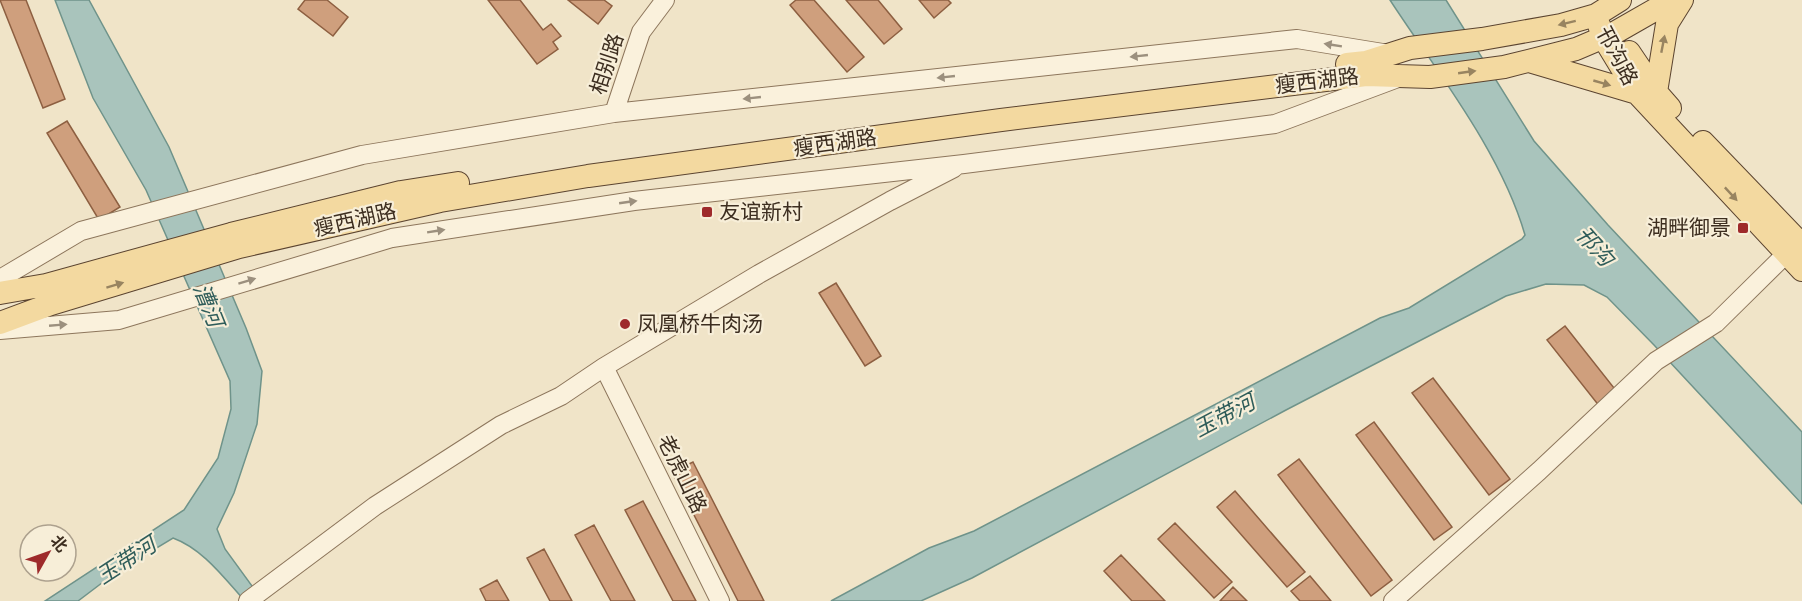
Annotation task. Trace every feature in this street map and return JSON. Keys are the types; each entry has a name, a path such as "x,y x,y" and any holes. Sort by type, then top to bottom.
{"main road":[{"name":"瘦西湖路","path":"0,293 158,262 401,192 579,163 1366,62 1400,51 1561,25 1594,8 1620,0"},
{"name":"瘦西湖路","path":"235,241 440,201 588,176 1001,120 1366,75 1430,77 1504,67 1576,49 1609,35 1672,0"},
{"path":"1527,61 1646,93 1666,24 1682,0"},
{"name":"邗沟路","path":"1594,8 1646,93 1794,250 1802,270"},
{"name":"瘦西湖路","path":"0,323 158,262"}],"street":[{"name":"相别路","path":"614,113 641,32 665,0"},
{"path":"0,279 81,231 339,161 362,155 614,113 1297,39 1400,51"},
{"path":"0,330 119,320 392,238 634,201 964,164 1275,124 1403,76"},
{"path":"255,595 375,506 501,425 561,396 604,367 759,274 890,201 964,164"},
{"path":"1393,601 1539,471 1656,361 1716,323 1794,250"},
{"name":"老虎山路","path":"604,367 720,601"}],"water":[{"path":"55,0 89,0 169,147 262,371 257,424 234,493 217,529 225,549 263,601 245,601 194,549 173,538 115,573 78,601 45,601 72,583 78,583 78,579 184,510 218,458 231,409 230,381 146,190 93,98"},
{"path":"1390,0 1446,0 1534,141 1608,225 1802,432 1802,504 1607,297 1584,285 1546,284 1506,296 1286,410 972,578 921,601 831,601 929,548 974,531 1380,318 1409,308 1522,239 1525,235 1514,204 1484,143"}],"building":[{"path":"0,0 26,0 65,99 43,108"},
{"path":"305,0 327,0 348,17 333,36 298,9"},
{"path":"488,0 520,0 543,30 551,24 561,36 553,42 558,49 537,64"},
{"path":"568,0 604,0 612,6 598,24"},
{"path":"796,0 814,0 864,57 847,72 790,5"},
{"path":"846,0 878,0 902,29 884,44"},
{"path":"919,0 948,0 951,3 934,18"},
{"path":"67,121 120,207 99,220 47,133"},
{"path":"836,283 881,356 865,366 819,293"},
{"path":"1565,326 1618,393 1600,407 1547,340"},
{"path":"1433,378 1510,479 1489,495 1412,393"},
{"path":"1374,422 1452,527 1434,540 1356,435"},
{"path":"1299,459 1392,580 1371,596 1278,475"},
{"path":"693,462 764,601 738,601 672,472"},
{"path":"1235,491 1305,572 1287,587 1217,507"},
{"path":"643,501 696,601 673,601 625,510"},
{"path":"1175,523 1232,582 1214,598 1158,539"},
{"path":"594,525 635,601 611,601 575,535"},
{"path":"544,549 572,601 550,601 527,558"},
{"path":"1121,555 1165,601 1132,601 1104,571"},
{"path":"1310,576 1331,601 1300,601 1291,591"},
{"path":"497,580 509,601 486,601 480,589"},
{"path":"1233,587 1247,601 1220,601"}],"place":[{"name":"友谊新村","path":"707,212"},
{"name":"湖畔御景","path":"1743,228"},
{"name":"凤凰桥牛肉汤","path":"625,324"}],"water label":[{"name":"邗沟","path":"1595,246"},
{"name":"漕河","path":"209,305"},
{"name":"玉带河","path":"1224,415"},
{"name":"玉带河","path":"126,560"}]}
